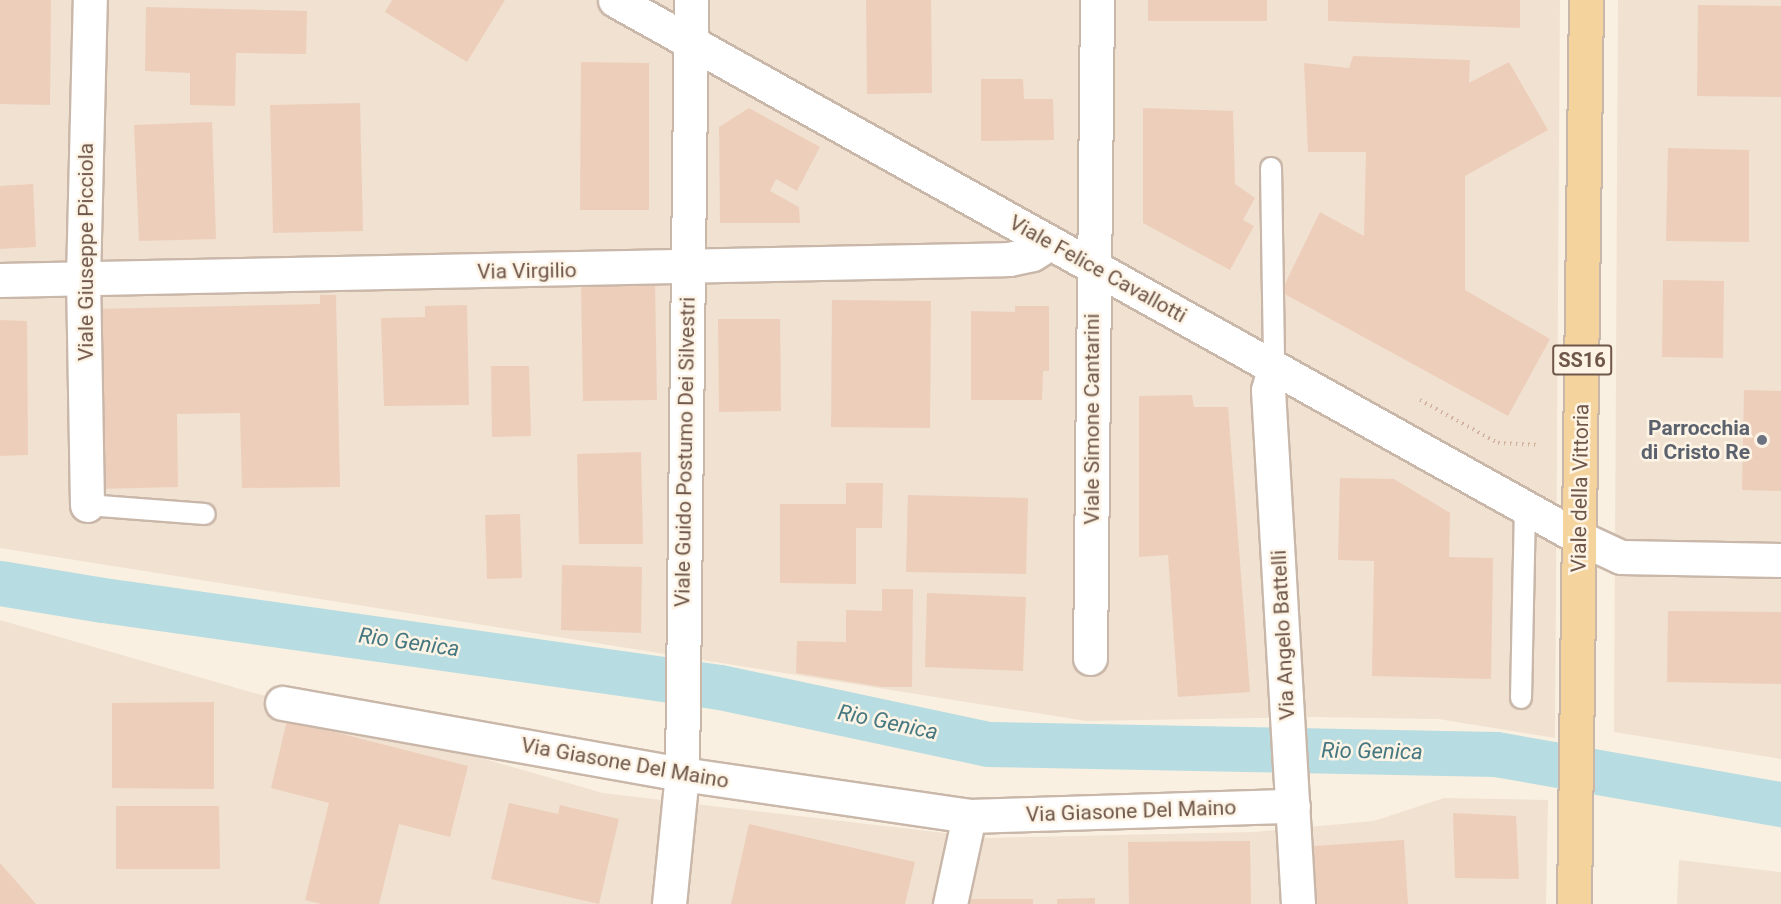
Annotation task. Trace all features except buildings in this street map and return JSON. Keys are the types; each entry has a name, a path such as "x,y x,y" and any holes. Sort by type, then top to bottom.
{"main road":[{"name":"Viale della Vittoria","path":"1574,904 1586,0"}],"street":[{"name":"Viale Giuseppe Picciola","path":"87,505 83,279 90,0"},
{"name":"Viale Felice Cavallotti","path":"615,0 1580,538 1621,557 1781,560"},
{"name":"Viale Guido Postumo Dei Silvestri","path":"669,904 682,774 691,0"},
{"name":"Viale Simone Cantarini","path":"1090,658 1097,0"},
{"name":"Via Virgilio","path":"0,280 687,268 1009,259 1032,254 1050,243"},
{"name":"Via Angelo Battelli","path":"1274,368 1268,390 1298,904"},
{"name":"Via Giasone Del Maino","path":"282,704 682,774 969,816 1293,806"},
{"path":"950,904 969,816"}],"lane":[{"path":"1271,168 1274,368"},
{"path":"87,505 205,514"},
{"path":"1521,698 1525,507"}],"path":[{"path":"1416,398 1498,443 1538,445"}],"shaded area":[{"path":"0,0 1560,0 1555,738 1438,719 1312,717 1086,721 0,548"},
{"path":"1618,0 1781,0 1781,759 1614,732"},
{"path":"0,620 603,793 720,807 988,838 1254,832 1374,821 1444,798 1548,800 1546,904 0,904"},
{"path":"1679,860 1781,872 1781,904 1677,904"}],"waterway":[{"name":"Rio Genica","path":"0,583 103,600 720,687 988,744 1496,754 1781,804"}],"place":[{"name":"Parrocchia di Cristo Re","path":"1762,440"}]}
